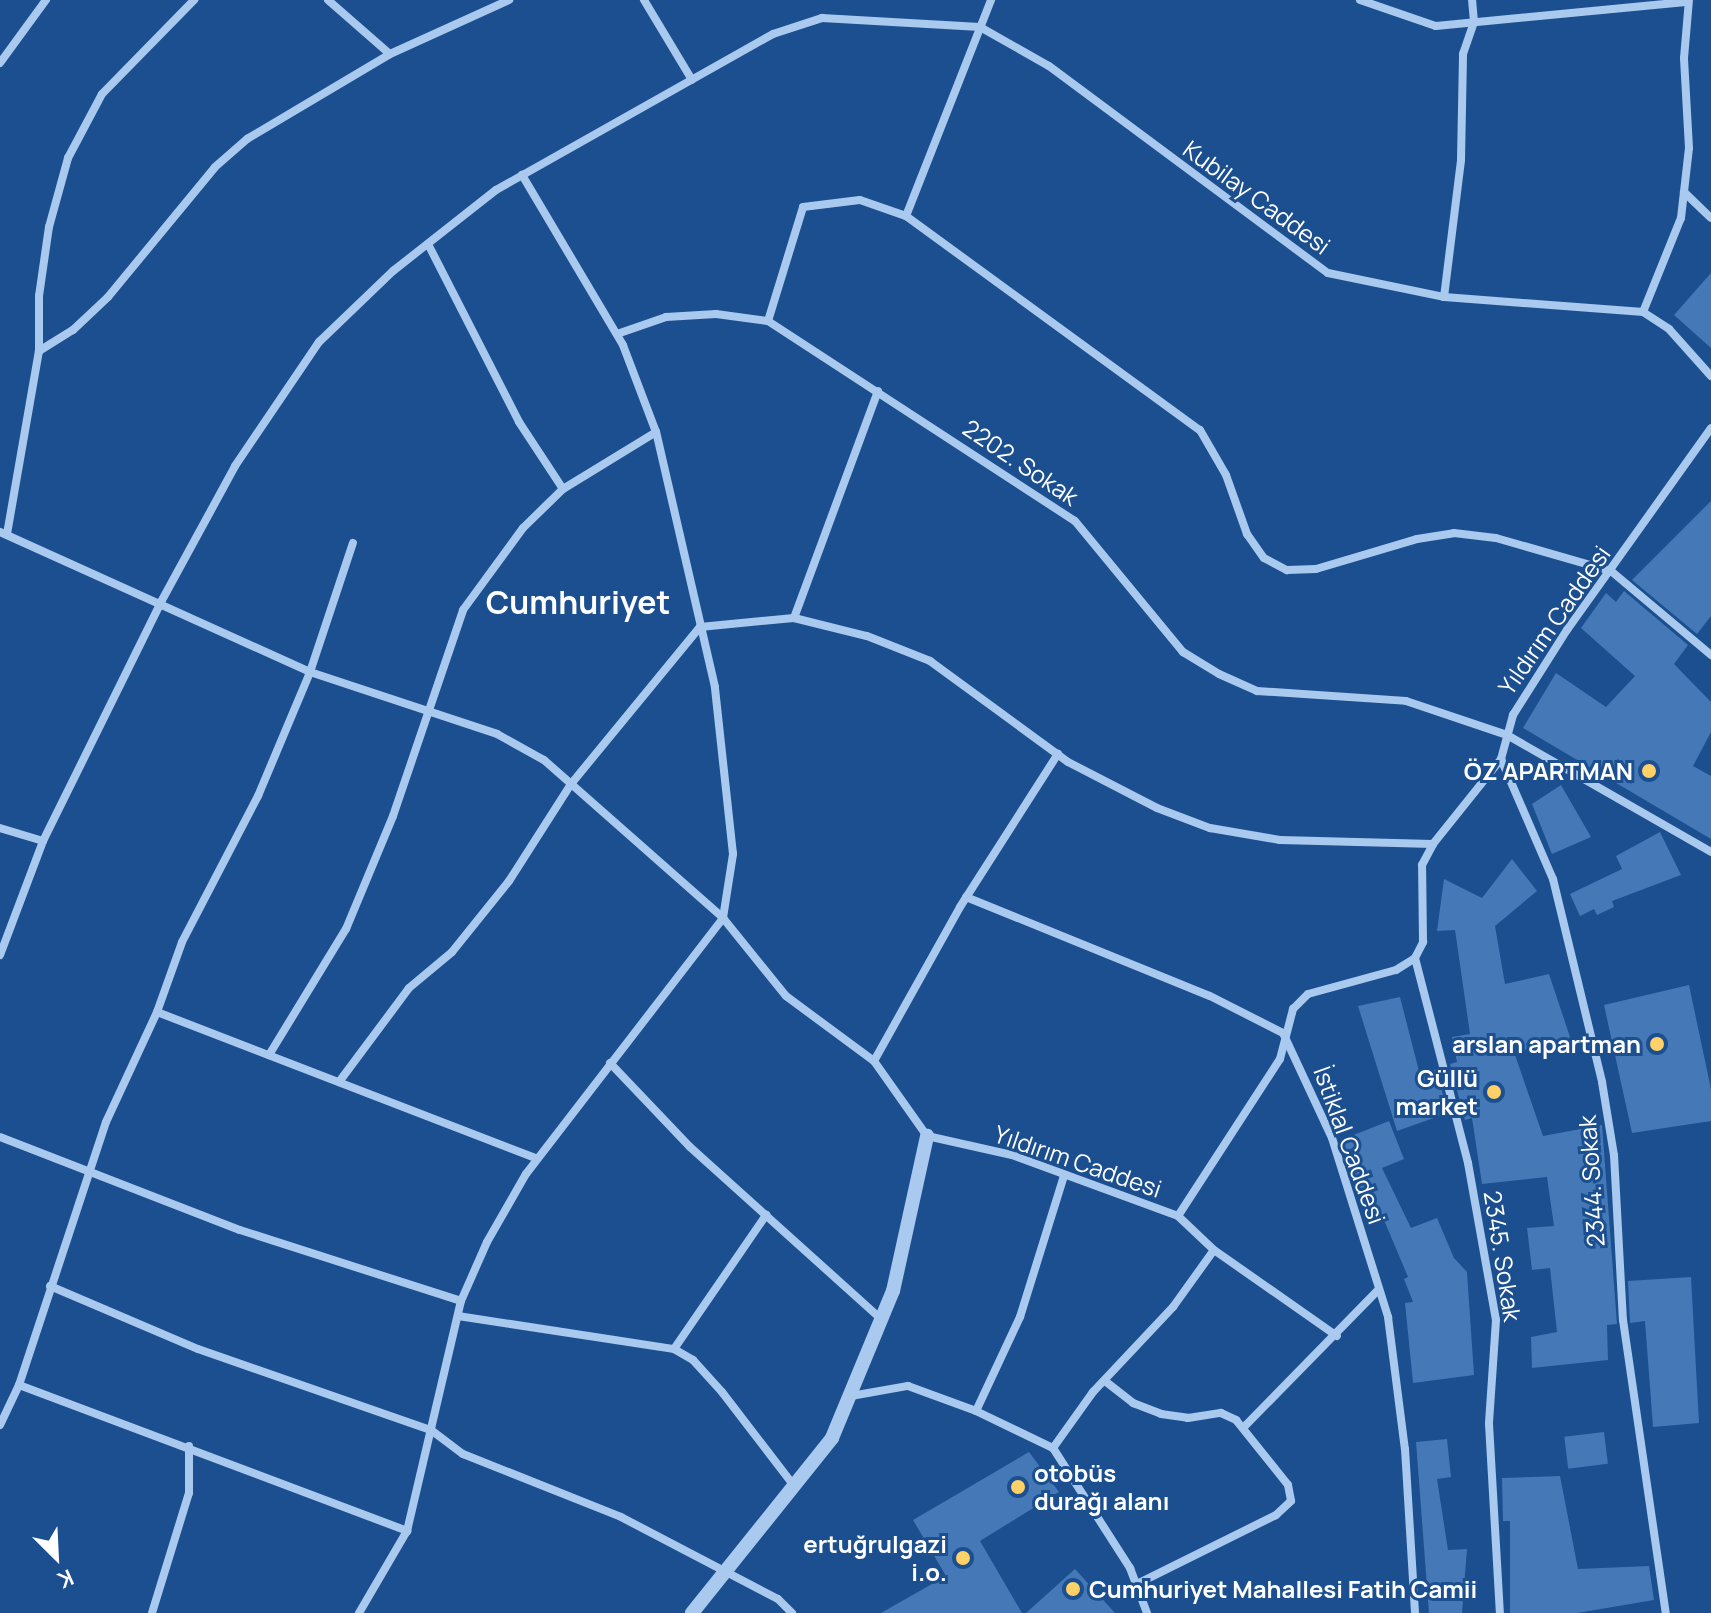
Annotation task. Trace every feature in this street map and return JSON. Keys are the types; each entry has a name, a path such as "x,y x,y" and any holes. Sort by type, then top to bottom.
{"street":[{"path":"0,63 46,0"},
{"path":"194,0 102,94 68,158 39,296 39,351 4,533 310,672 497,734 544,760 723,918 786,996 874,1061 927,1136 882,1320 832,1438 723,1570 692,1613"},
{"path":"328,0 390,54"},
{"path":"39,351 73,330 108,297 215,167 247,139 390,54 509,0"},
{"path":"644,0 692,80"},
{"path":"906,216 991,0"},
{"path":"1360,0 1436,26 1688,1 1681,218 1643,312 1669,329 1711,376"},
{"path":"1444,297 1461,160 1463,54 1474,22 1472,0"},
{"path":"0,955 43,841 161,602 235,466 319,342 428,244 522,175 773,34 822,18 980,27"},
{"name":"Kubilay Caddesi","path":"980,27 1049,66 1328,273 1444,297 1643,312"},
{"path":"359,1613 407,1531 461,1301 487,1242 537,1159 723,918 733,854 715,687 656,432 617,334 522,175"},
{"path":"1684,192 1711,218"},
{"path":"768,321 803,207 860,200 906,216 1200,430 1226,475 1247,534 1264,558 1287,570 1316,569 1417,539 1454,533 1543,549 1611,571 1711,655"},
{"path":"428,244 519,422 563,489"},
{"name":"2202. Sokak","path":"617,334 666,317 716,314 768,321 1075,521 1183,652 1219,674 1257,691 1406,701 1507,735 1711,852"},
{"path":"794,618 878,391"},
{"name":"Yıldırım Caddesi","path":"927,1136 1012,1155 1178,1216 1280,1059 1283,1033 1293,1009 1308,994 1396,970 1415,958 1423,942 1422,865 1433,844 1501,759 1507,735 1521,703 1711,428"},
{"path":"269,1055 346,929 428,713 463,610 523,528 563,489 656,432"},
{"path":"0,1425 19,1385 90,1169 157,1012 182,942 258,796 310,672 353,543"},
{"path":"339,1082 409,988 452,952 509,881 571,784 700,627 794,618 867,636 930,661 1058,754 1157,808 1210,828 1280,840 1433,844"},
{"path":"874,1061 966,897 1058,754"},
{"name":"2344. Sokak","path":"1501,759 1553,879 1602,1082 1614,1155 1623,1320 1666,1613"},
{"path":"0,828 43,841"},
{"path":"966,897 1210,996 1283,1033"},
{"name":"2345. Sokak","path":"1415,958 1468,1163 1496,1320 1489,1453 1500,1613"},
{"path":"157,1012 537,1159"},
{"name":"İstiklal Caddesi","path":"1283,1033 1332,1138 1379,1289 1397,1370 1415,1613"},
{"path":"610,1063 646,1105 882,1320"},
{"path":"0,1137 90,1169 240,1230 461,1301"},
{"path":"976,1411 1020,1317 1064,1176"},
{"path":"674,1349 766,1215"},
{"path":"1178,1216 1214,1250 1337,1336"},
{"path":"1053,1448 1105,1381 1173,1307 1214,1250"},
{"path":"50,1286 198,1349 431,1430 463,1454 607,1511 778,1599 792,1613"},
{"path":"1243,1428 1337,1336 1379,1289"},
{"path":"458,1316 674,1349 693,1360 722,1392 794,1486"},
{"path":"1105,1381 1133,1403 1161,1414 1188,1418 1221,1413 1243,1428 1288,1485 1291,1501 1276,1515 1137,1584"},
{"path":"19,1385 189,1446 407,1531"},
{"path":"851,1396 908,1386 976,1411 1053,1448 1137,1584 1147,1613"},
{"path":"152,1613 189,1493 189,1446"}],"building":[{"path":"1711,273 1711,348 1674,315"},
{"path":"1711,501 1711,616 1697,634 1632,580"},
{"path":"1624,591 1688,645 1674,664 1711,702 1711,732 1693,766 1711,776 1711,839 1523,728 1556,673 1606,707 1635,676 1581,628 1606,593 1616,602"},
{"path":"1561,785 1591,837 1552,854 1532,804"},
{"path":"1660,832 1681,875 1612,901 1614,907 1597,915 1594,909 1580,916 1570,894 1622,869 1616,856"},
{"path":"1512,859 1537,891 1495,926 1505,984 1549,974 1571,1040 1514,1052 1543,1136 1602,1125 1617,1324 1607,1325 1608,1360 1532,1368 1531,1337 1557,1332 1550,1268 1532,1270 1527,1228 1554,1226 1547,1177 1482,1184 1472,1118 1465,1120 1450,1064 1457,1062 1452,1037 1470,1034 1455,930 1437,931 1444,879 1482,898"},
{"name":"arslan apartman","path":"1689,985 1711,1089 1711,1121 1632,1133 1604,1005"},
{"path":"1400,997 1420,1075 1436,1069 1448,1113 1397,1131 1358,1006"},
{"path":"1389,1121 1404,1159 1382,1168 1411,1228 1437,1218 1454,1258 1467,1272 1474,1375 1413,1383 1405,1303 1413,1302 1404,1279 1408,1277 1381,1213 1369,1218 1341,1140"},
{"path":"1691,1277 1699,1423 1653,1427 1645,1321 1630,1323 1628,1281"},
{"path":"1604,1432 1608,1464 1568,1469 1564,1437"},
{"path":"1447,1439 1451,1477 1437,1479 1448,1550 1467,1549 1462,1613 1429,1613 1416,1442"},
{"path":"1029,1452 1059,1492 980,1541 1022,1613 881,1613 946,1576 913,1520"},
{"path":"1560,1476 1578,1569 1649,1566 1654,1600 1577,1613 1510,1613 1510,1521 1503,1521 1502,1478"},
{"name":"Cumhuriyet Mahallesi Fatih Camii","path":"1075,1569 1115,1613 1026,1613"}],"place":[{"name":"ÖZ APARTMAN","path":"1649,771"},
{"name":"arslan apartman","path":"1657,1044"},
{"name":"Güllü market","path":"1494,1092"},
{"name":"otobüs durağı alanı","path":"1018,1487"},
{"name":"ertuğrulgazi i.o.","path":"963,1558"},
{"name":"Cumhuriyet Mahallesi Fatih Camii","path":"1073,1589"}],"district":[{"name":"Cumhuriyet","path":"578,602"}]}
